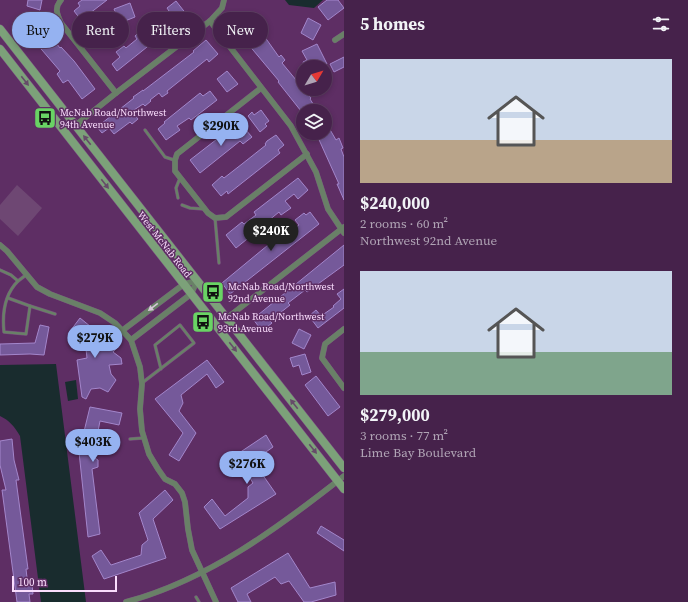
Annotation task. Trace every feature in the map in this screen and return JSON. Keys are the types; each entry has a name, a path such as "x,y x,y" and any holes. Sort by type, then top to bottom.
{"main road":[{"name":"West McNab Road","path":"0,29 344,468"},
{"name":"West McNab Road","path":"0,49 184,284 341,478 344,489"}],"street":[{"path":"61,0 58,4 56,12 61,23 116,93"},
{"path":"76,125 210,22 222,8 224,0"},
{"path":"210,22 291,126 316,172 328,209 343,230 227,318"},
{"path":"335,40 344,34"},
{"path":"261,88 177,154 174,160 175,171 208,213 215,218 226,217 307,154"},
{"path":"0,245 7,251 36,287 50,294 100,313 115,323 132,340 140,367 142,384 140,409 142,431 149,454 165,479 175,484 182,493 185,502 192,550 216,602"},
{"path":"123,330 184,284 197,281"},
{"path":"132,340 192,294 197,281"},
{"path":"344,329 324,344 322,351 322,358 344,388"},
{"path":"126,602 169,587 226,559 283,523 341,478"}],"lane":[{"path":"145,130 165,157 174,160"},
{"path":"178,198 176,188 180,177"},
{"path":"182,205 190,208 204,209"},
{"path":"215,218 219,263"},
{"path":"0,270 18,280"},
{"path":"27,275 18,280 10,289 2,314 4,332 26,334 30,306"},
{"path":"8,298 55,314"},
{"path":"142,384 194,343 180,325 155,345 161,369"},
{"path":"130,439 144,437"},
{"path":"196,597 199,602"}],"shaded area":[{"path":"285,0 323,0 314,8 289,5"},
{"path":"17,185 42,208 18,236 0,219 0,205"},
{"path":"56,364 86,602 41,602 20,436 12,424 0,416 0,365"},
{"path":"76,380 78,399 68,401 65,382"}],"building":[{"path":"28,0 42,0 40,10 27,6"},
{"path":"82,0 107,0 91,12 75,12 74,11 80,6 78,3"},
{"path":"327,0 338,0 344,8 328,20 318,7"},
{"path":"176,1 185,12 168,12 169,11 167,8"},
{"path":"130,3 135,17 129,19 129,12 115,12 114,9"},
{"path":"308,18 321,25 313,40 301,33"},
{"path":"137,39 137,48 146,48 117,71 112,64 120,57 116,52 121,48 129,48 129,46"},
{"path":"206,40 218,54 209,62 207,59 167,91 168,93 162,97 159,93 145,106 143,104 134,110 132,112 138,119 132,124 130,122 114,134 109,128 102,133 97,127 134,98 133,97 194,52 193,51 197,48 205,48"},
{"path":"268,41 279,57 281,55 285,60 282,63 296,80 296,96 309,96 313,104 296,105 278,82 279,81 251,48 268,48"},
{"path":"317,44 325,60 307,60 302,51"},
{"path":"40,48 62,48 74,61 95,89 82,99 68,80 63,83 57,74 60,71"},
{"path":"344,57 344,67 334,72 332,63"},
{"path":"227,71 238,84 227,92 217,79"},
{"path":"210,91 217,100 191,120 189,118 177,126 180,130 166,140 158,129 165,123 164,122 200,93 203,96"},
{"path":"261,110 269,121 265,124 267,126 260,132 248,116 252,112 254,115"},
{"path":"239,122 252,137 243,144 240,141 200,173 190,160"},
{"path":"332,133 336,140 339,138 343,148 341,149 344,157 344,200 337,184 339,184 319,140 332,140"},
{"path":"276,135 284,145 278,150 280,153 228,194 227,191 221,196 212,185 222,176 224,178 242,164 266,145 265,144 267,141"},
{"path":"298,178 308,190 298,199 294,194 285,201 291,208 281,215 279,212 268,221 271,225 265,230 263,228 258,232 257,231 236,248 226,235 242,222 244,224 256,215 254,212"},
{"path":"310,212 319,224 230,294 222,283 285,231 287,234 299,225 295,220 304,213 306,215"},
{"path":"344,245 344,265 307,292 305,290 288,303 290,305 270,321 272,323 262,331 253,319"},
{"path":"344,289 344,308 318,328 309,316 316,310 321,316 334,307 333,306 341,299 337,294"},
{"path":"80,318 117,348 113,352 121,358 122,364 109,365 111,374 116,380 108,392 100,388 91,389 86,399 82,397 77,360 87,358 86,349 68,334"},
{"path":"40,325 49,327 44,355 0,355 0,344 35,343"},
{"path":"299,329 311,335 304,349 292,343"},
{"path":"305,354 311,372 302,375 299,365 293,367 290,358"},
{"path":"207,360 224,382 216,388 207,374 181,395 183,403 179,411 196,433 179,461 169,455 183,433 155,399"},
{"path":"316,376 340,407 328,416 305,385"},
{"path":"90,407 122,413 119,425 100,421 93,457 98,460 98,467 92,469 100,534 88,537 79,452"},
{"path":"266,435 273,447 253,461 276,494 220,529 204,507 212,499 225,516 248,498 248,487 253,483 236,455"},
{"path":"12,439 14,460 19,480 16,480 28,569 26,569 28,586 32,585 33,594 29,594 30,602 17,602 2,490 6,490 0,465 0,441"},
{"path":"165,490 173,500 153,519 166,558 104,579 92,556 101,550 111,565 141,555 142,545 148,540 139,513"},
{"path":"321,526 344,540 344,551 317,533"},
{"path":"288,553 310,588 335,582 336,595 311,602 304,602 289,581 281,584 275,577 247,594 251,602 238,602 231,588"}],"place":[{"name":"McNab Road/Northwest 94th Avenue","path":"45,118"},
{"name":"McNab Road/Northwest 92nd Avenue","path":"213,292"},
{"name":"McNab Road/Northwest 93rd Avenue","path":"203,322"}]}
